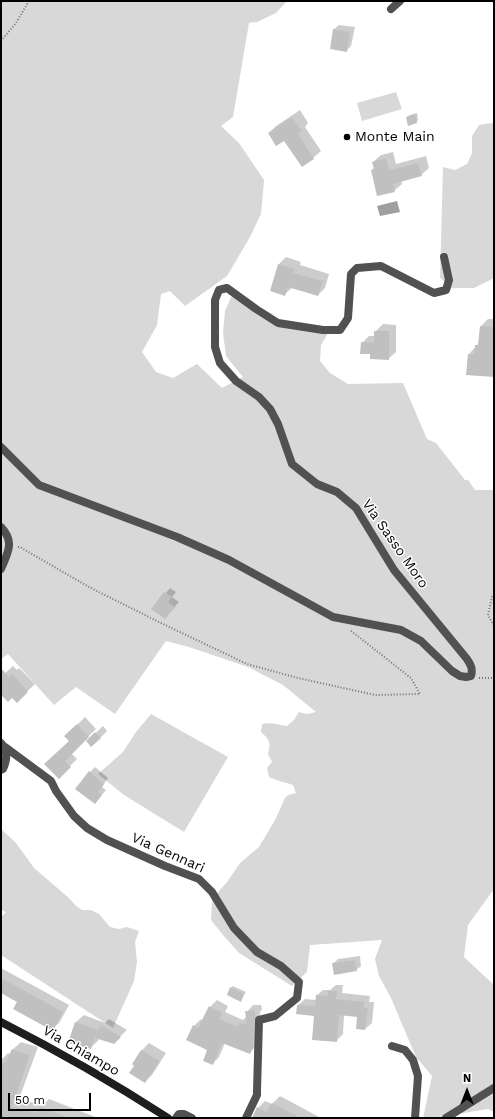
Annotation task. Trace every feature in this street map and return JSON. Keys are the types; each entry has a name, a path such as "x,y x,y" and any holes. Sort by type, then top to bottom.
{"main road":[{"name":"Via Chiampo","path":"1,1022 67,1057 168,1118"}],"street":[{"path":"391,9 400,1"},
{"name":"Via Sasso Moro","path":"444,257 449,280 446,290 434,293 381,266 357,268 351,274 348,318 340,330 322,330 278,323 227,288 219,290 215,300 215,347 220,363 236,381 259,397 270,409 278,424 292,464 317,484 337,492 356,508 394,570 467,659 472,671 470,676"},
{"path":"1,447 39,485 177,537 229,560 333,617 401,630 421,641 452,671 466,678 470,676"},
{"path":"1,527 7,533 10,548 1,569"},
{"path":"1,770 6,762 3,745"},
{"name":"Via Gennari","path":"3,745 51,781 56,791 74,816 87,828 107,840 165,866 199,879 212,892 234,928 257,952 281,966 299,982 297,998 275,1016 259,1020 257,1095 246,1118"},
{"path":"392,1046 405,1050 413,1060 418,1076 415,1118"},
{"path":"446,1118 494,1088"},
{"path":"176,1118 179,1114 184,1114 192,1118"}],"path":[{"path":"1,41 16,23 29,1"},
{"path":"10,548 20,547 89,587 162,624 247,664 298,678 375,695 420,694 411,678 350,630"},
{"path":"494,594 488,615 494,626"},
{"path":"470,676 478,678 494,678"}],"shaded area":[{"path":"1,1 287,1 276,13 257,22 249,23 233,117 221,126 239,143 264,180 261,214 250,237 227,276 185,306 170,291 161,294 157,325 142,352 156,372 173,378 197,364 222,388 243,377 226,356 223,333 225,311 233,293 290,325 323,329 327,335 321,345 320,361 330,373 348,384 403,383 427,439 436,443 465,480 468,480 475,490 494,489 494,889 468,925 464,957 494,985 494,1112 488,1109 433,1118 423,1118 432,1076 416,1057 391,998 379,976 375,959 382,940 310,945 307,972 292,986 239,953 211,920 212,899 227,882 240,863 259,847 275,820 285,798 288,795 296,793 293,785 269,777 267,768 272,762 268,754 269,742 261,732 262,724 272,723 287,726 294,720 299,712 307,714 316,712 283,685 248,667 189,647 166,641 115,714 76,687 54,705 8,654 1,659"},
{"path":"396,92 402,109 362,121 357,103"},
{"path":"494,124 494,278 474,288 452,288 440,278 443,167 455,170 467,164 472,153 472,136 479,125"},
{"path":"397,201 400,212 380,216 377,206"},
{"path":"151,714 228,757 184,832 124,795 98,774 123,752 136,732"},
{"path":"1,829 16,843 34,868 75,905 82,910 91,910 99,914 110,927 119,929 127,927 139,931 135,942 137,962 134,981 113,1028 1,955 1,917 6,912 1,910"}],"building":[{"path":"333,29 350,32 347,52 330,49"},
{"path":"415,114 417,123 408,126 406,117"},
{"path":"292,117 302,131 298,134 314,159 302,167 284,141 276,146 268,133"},
{"path":"386,158 389,170 418,163 422,176 393,184 395,192 377,196 371,170 374,169 372,162"},
{"path":"278,264 295,269 293,273 323,281 318,296 288,287 285,296 270,291"},
{"path":"480,326 494,327 494,377 466,375 468,354 474,354 475,345 478,345"},
{"path":"374,331 389,331 389,360 370,359 370,354 360,354 361,342 374,343"},
{"path":"164,592 172,597 168,602 175,607 165,619 151,609"},
{"path":"1,668 9,677 12,674 28,692 17,703 12,698 8,702 1,695"},
{"path":"77,724 89,737 65,761 71,767 59,779 44,764 69,741 64,736"},
{"path":"95,732 101,738 91,747 86,741"},
{"path":"89,771 104,784 98,792 102,795 95,804 75,789"},
{"path":"355,960 357,971 334,975 332,963"},
{"path":"1,978 63,1012 53,1031 13,1009 17,1002 1,993"},
{"path":"230,987 244,994 241,1002 227,995"},
{"path":"328,991 337,991 336,999 364,1002 364,1008 368,1008 365,1030 356,1029 357,1017 339,1015 337,1042 312,1040 314,1016 296,1014 297,1005 315,1006 316,995 328,996"},
{"path":"209,1006 222,1013 219,1019 238,1027 239,1023 247,1024 245,1011 255,1011 253,1047 250,1054 222,1043 213,1065 203,1061 207,1050 186,1040 193,1025 198,1028"},
{"path":"75,1022 98,1030 101,1025 121,1037 114,1044 95,1038 91,1049 68,1043"},
{"path":"12,1049 30,1055 12,1107 38,1113 40,1107 67,1117 66,1118 1,1118 1,1062 5,1063"},
{"path":"141,1050 160,1061 145,1083 129,1073 134,1066 132,1064"},
{"path":"272,1103 301,1118 252,1118 257,1107 266,1112"}],"place":[{"name":"Monte Main","path":"347,137"}]}
